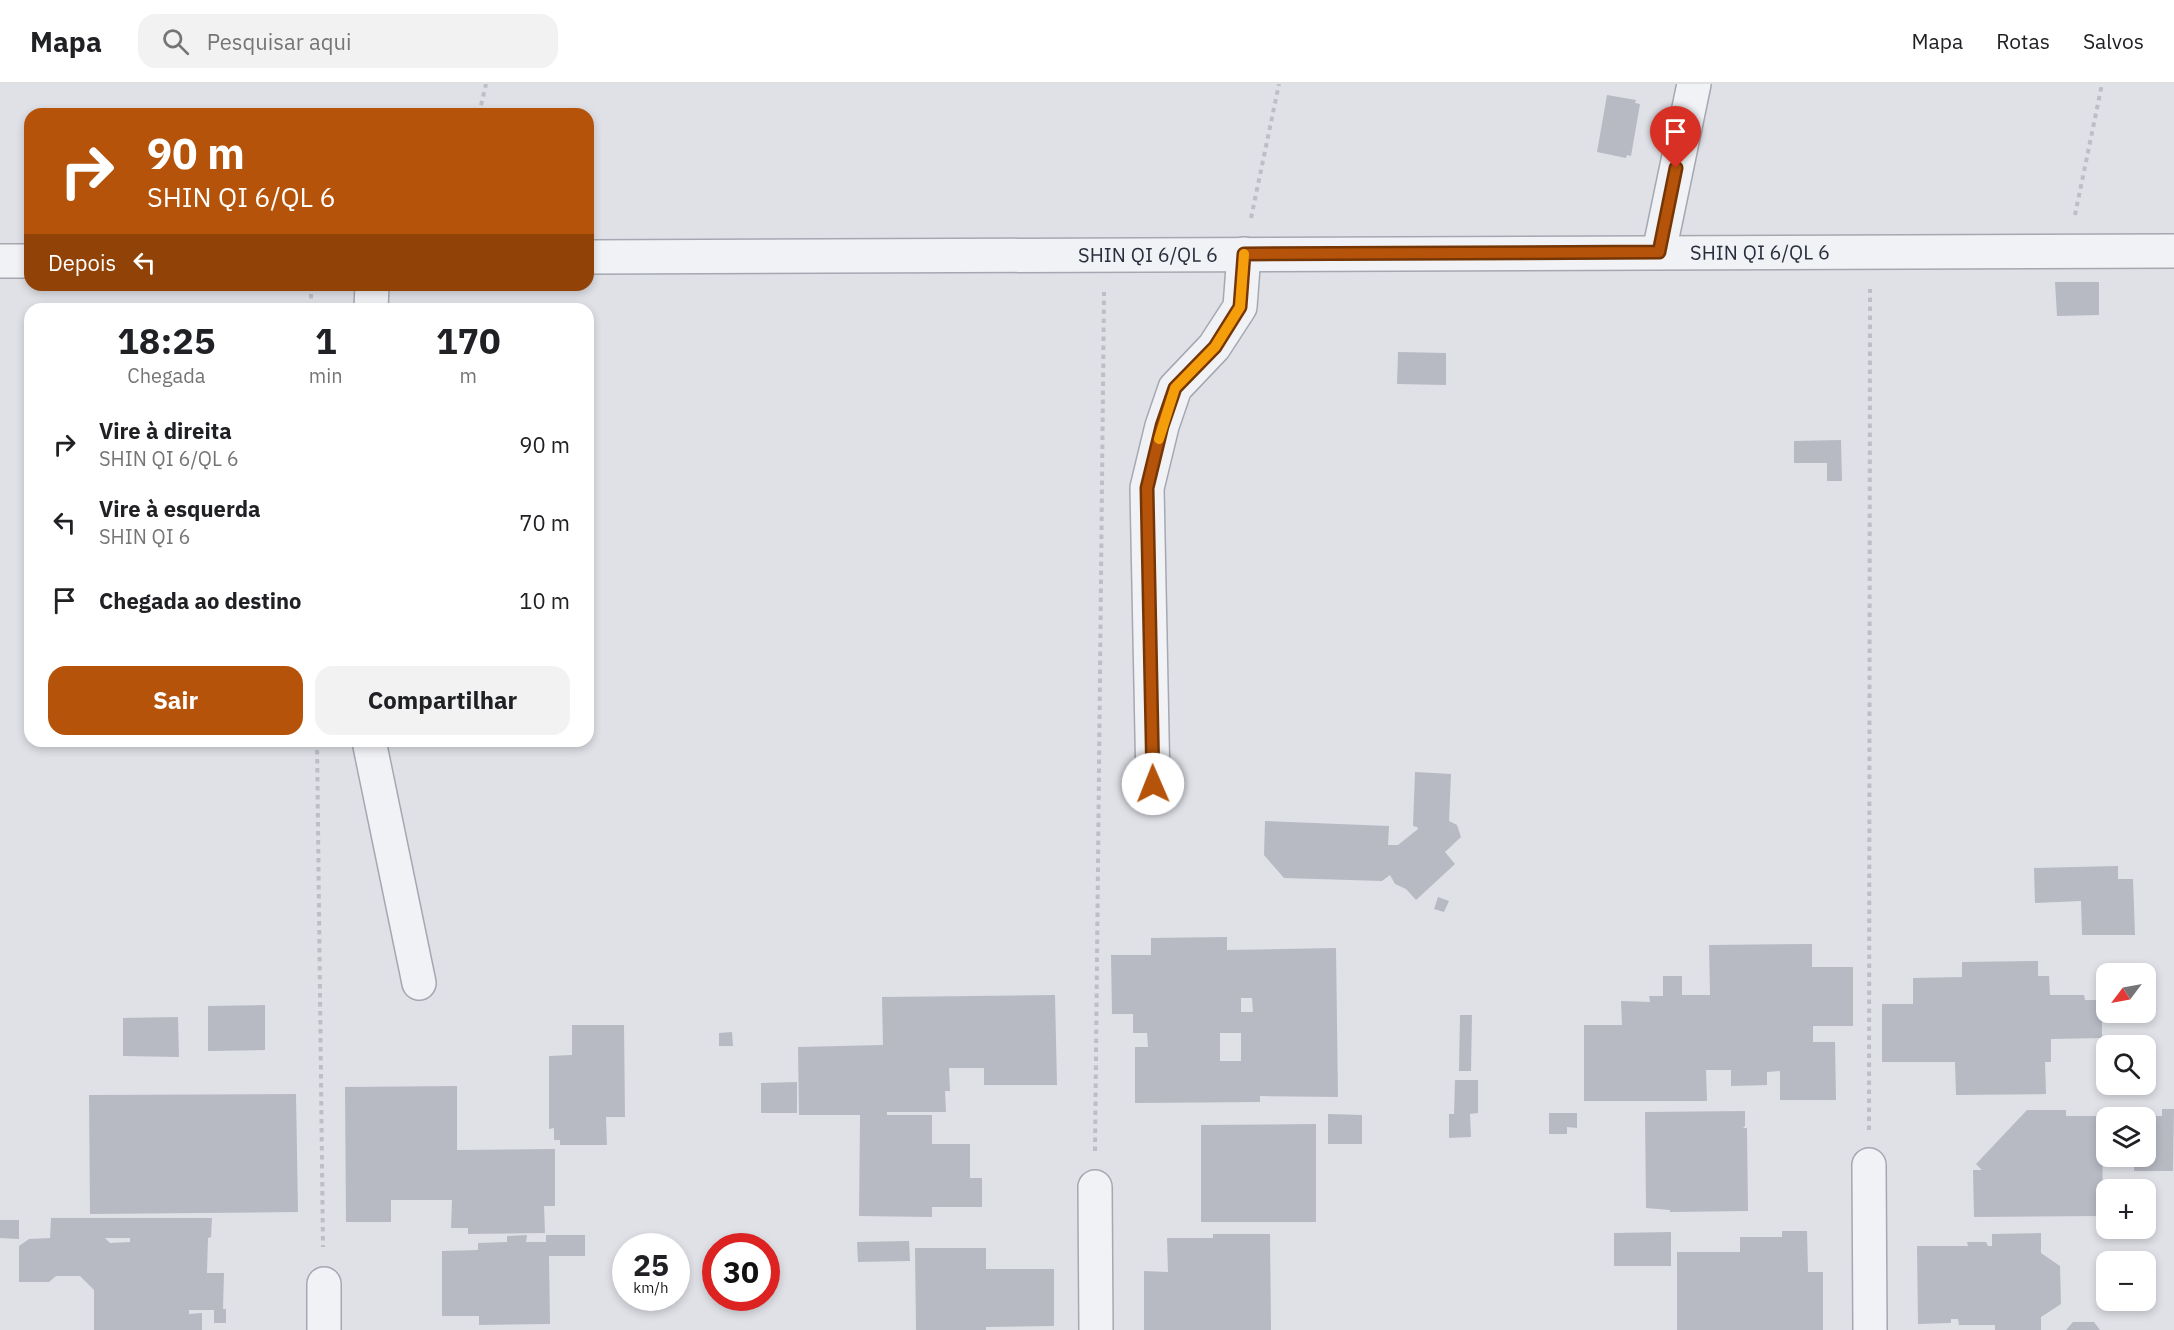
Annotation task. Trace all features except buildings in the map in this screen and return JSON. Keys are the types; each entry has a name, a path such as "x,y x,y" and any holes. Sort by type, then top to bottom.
{"street":[{"path":"1659,252 1694,84"},
{"name":"SHIN QI 6/QL 6","path":"594,257 2174,251"},
{"path":"1153,784 1147,488 1162,426 1175,388 1215,347 1240,307 1244,254"},
{"path":"0,261 24,261"},
{"path":"370,747 419,983"},
{"path":"1869,1165 1870,1330"},
{"path":"1095,1187 1096,1330"},
{"path":"324,1284 324,1330"}],"path":[{"path":"480,108 486,84"},
{"path":"1244,254 1279,84"},
{"path":"2068,251 2102,84"},
{"path":"1869,1165 1870,252"},
{"path":"1095,1187 1105,255"},
{"path":"317,747 324,1284"}],"slow traffic":[{"path":"1159,439 1175,388 1215,347 1240,307 1244,254"}],"route":[{"path":"1153,784 1147,488 1162,426 1175,388 1215,347 1240,307 1244,254 1659,252 1676,168"}]}
